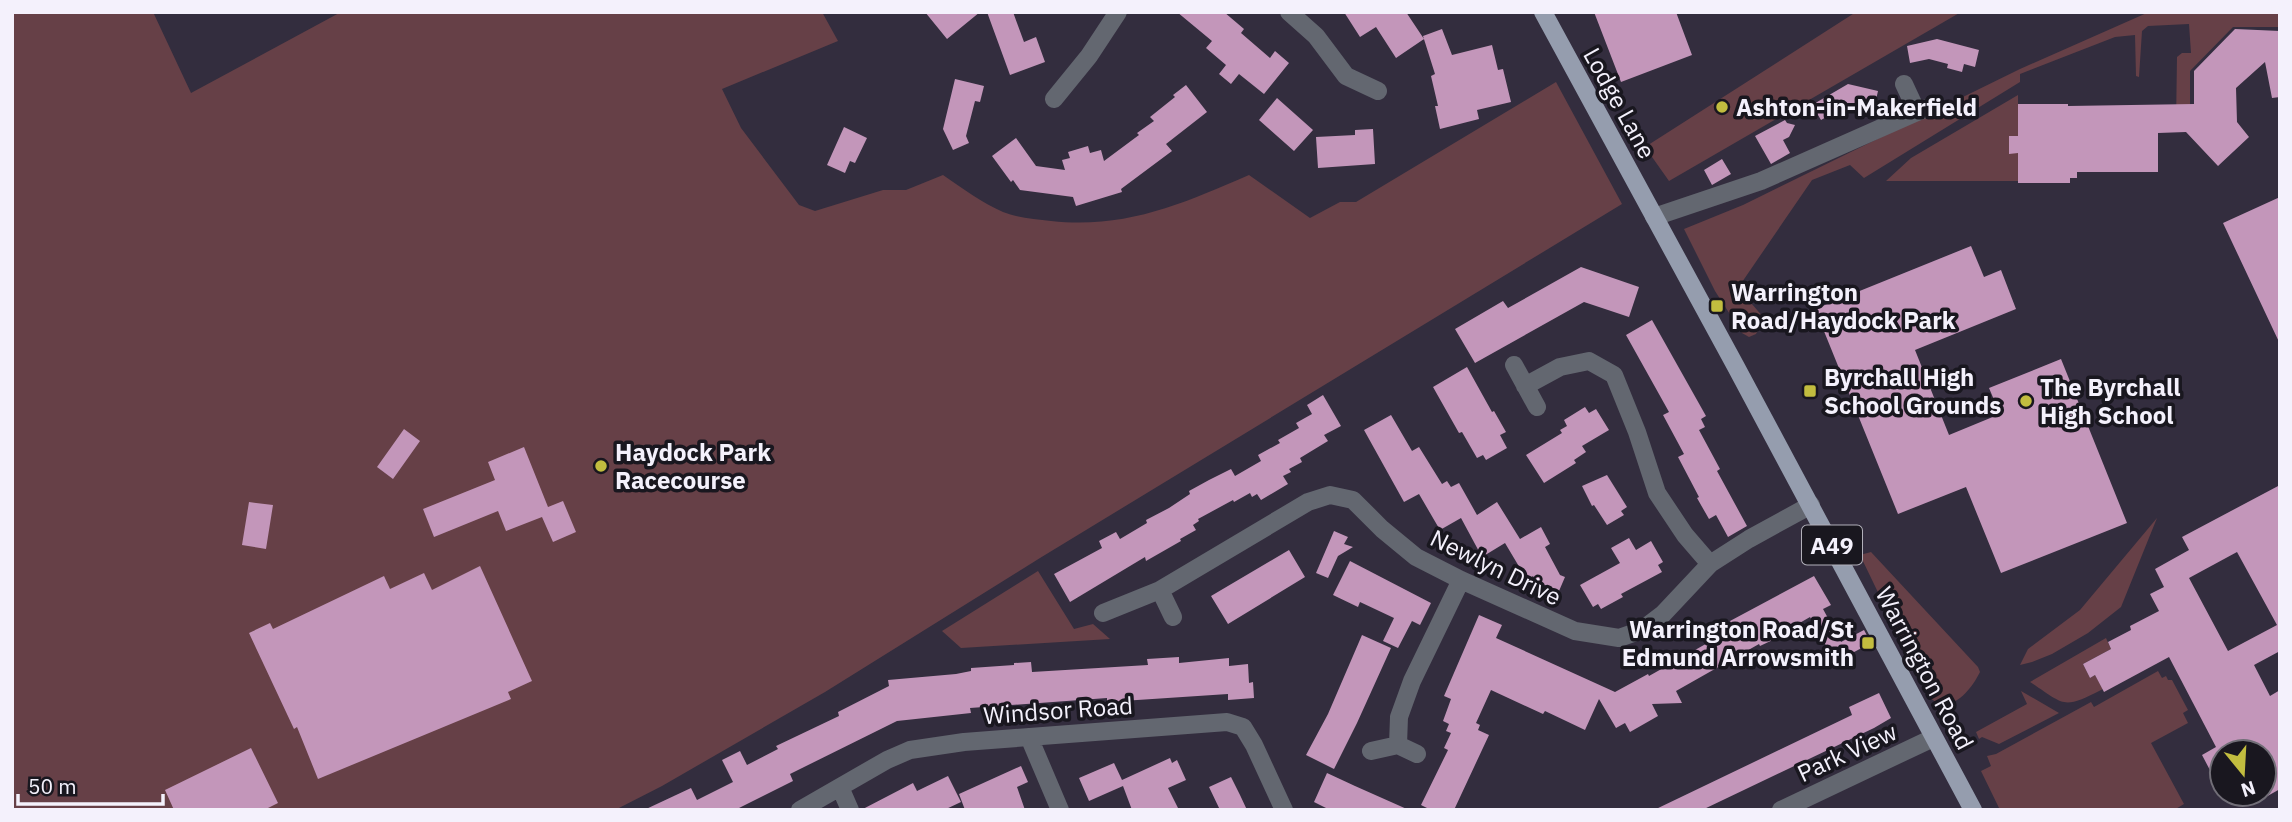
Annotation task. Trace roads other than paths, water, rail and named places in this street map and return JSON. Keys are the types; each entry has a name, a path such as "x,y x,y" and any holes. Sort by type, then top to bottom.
{"main road":[{"name":"Lodge Lane","path":"1543,12 1654,217"},
{"name":"Warrington Road","path":"1654,217 1973,810"}],"street":[{"path":"1054,99 1089,55 1118,12"},
{"path":"1289,12 1317,36 1346,76 1378,91"},
{"path":"1904,84 1917,113"},
{"path":"1654,217 1761,181 1935,105"},
{"path":"1525,386 1560,367 1589,361 1614,375 1657,493 1685,535 1710,564"},
{"path":"1514,365 1537,407"},
{"name":"Newlyn Drive","path":"1104,613 1160,590 1308,502 1330,495 1353,500 1416,558 1575,631 1619,638 1642,630 1663,614 1710,564 1811,505"},
{"path":"1398,745 1399,718 1412,681 1461,580"},
{"path":"1160,590 1173,617"},
{"name":"Windsor Road","path":"800,810 887,760 910,750 964,742 1227,722 1243,727 1284,810"},
{"path":"1029,737 1060,810"},
{"name":"Park View","path":"1781,810 1933,738"},
{"path":"1371,751 1398,745 1417,754"},
{"path":"840,787 850,810"}],"place":[{"name":"Ashton-in-Makerfield","path":"1722,107"},
{"name":"Warrington Road/Haydock Park","path":"1717,306"},
{"name":"Byrchall High School Grounds","path":"1810,391"},
{"name":"The Byrchall High School","path":"2026,401"},
{"name":"Haydock Park Racecourse","path":"601,466"},
{"name":"Warrington Road/St Edmund Arrowsmith","path":"1868,643"}]}
